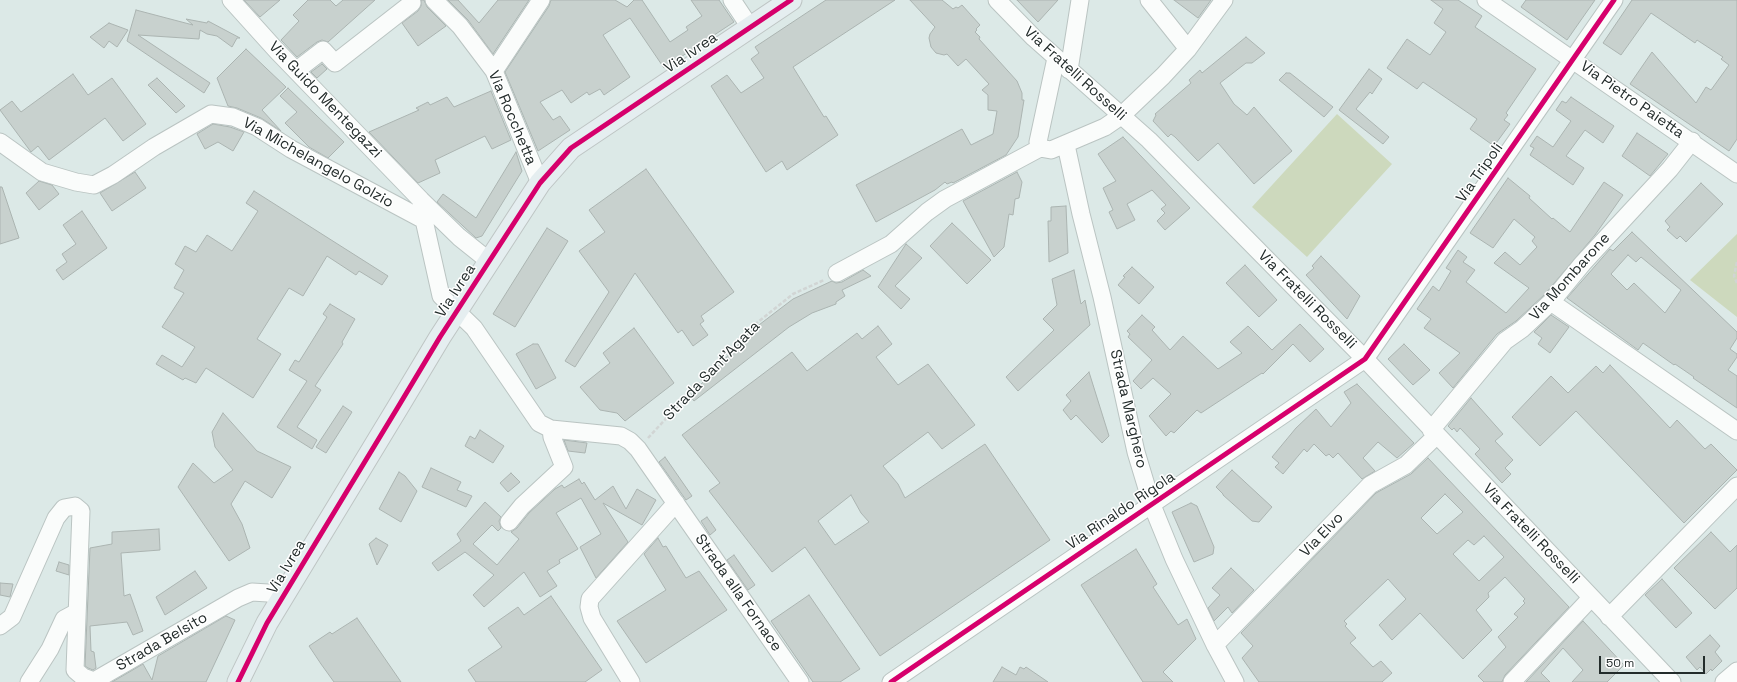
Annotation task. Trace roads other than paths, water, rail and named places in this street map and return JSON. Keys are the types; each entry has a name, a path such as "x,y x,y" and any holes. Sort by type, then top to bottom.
{"main road":[{"name":"Via Ivrea","path":"238,682 283,597 456,312 540,183 571,148 790,0"}],"street":[{"name":"Via Guido Mentegazzi","path":"231,0 421,200 459,237 489,261"},
{"name":"Via Rocchetta","path":"434,0 460,26 494,71 540,183"},
{"path":"494,71 541,0"},
{"path":"732,0 750,27"},
{"name":"Via Fratelli Rosselli","path":"996,0 1034,38 1149,140 1365,359 1672,682"},
{"path":"1069,70 1080,0"},
{"path":"1148,0 1188,49"},
{"path":"837,273 891,244 927,212 945,199 1040,148 1051,150 1066,145 1105,127 1121,116 1163,76 1188,49 1224,0"},
{"name":"Via Pietro Paietta","path":"1486,0 1736,172"},
{"name":"Via Tripoli","path":"1365,359 1574,60 1614,0"},
{"path":"297,70 323,50 336,63 412,3"},
{"path":"1040,148 1038,142 1056,58"},
{"name":"Via Michelangelo Golzio","path":"0,142 42,172 76,182 94,185 113,175 154,147 211,114 233,117 257,127 291,149 426,228"},
{"name":"Via Mombarone","path":"1434,433 1505,341 1522,329 1551,302 1583,263 1670,169 1692,142"},
{"name":"Strada Marghero","path":"1066,145 1081,214 1102,297 1136,452 1152,505 1174,559 1215,646 1235,682"},
{"path":"421,200 441,296 474,328 539,423 551,429 552,437 564,467 522,506 510,522"},
{"path":"426,228 459,237"},
{"path":"1551,302 1737,431"},
{"name":"Via Rinaldo Rigola","path":"891,682 1365,359"},
{"name":"Strada alla Fornace","path":"551,429 621,436 630,441 638,449 800,682"},
{"name":"Via Elvo","path":"1215,646 1370,485 1406,465 1434,433"},
{"path":"1609,617 1737,486"},
{"path":"631,682 592,618 590,599 676,503"},
{"name":"Strada Belsito","path":"0,626 12,617 56,518 64,508 75,506 81,511 75,670 83,677 94,681 252,592 268,593 283,597"},
{"path":"1512,682 1591,598"},
{"path":"29,682 50,649 64,619 77,612"},
{"path":"1724,682 1737,671"}]}
